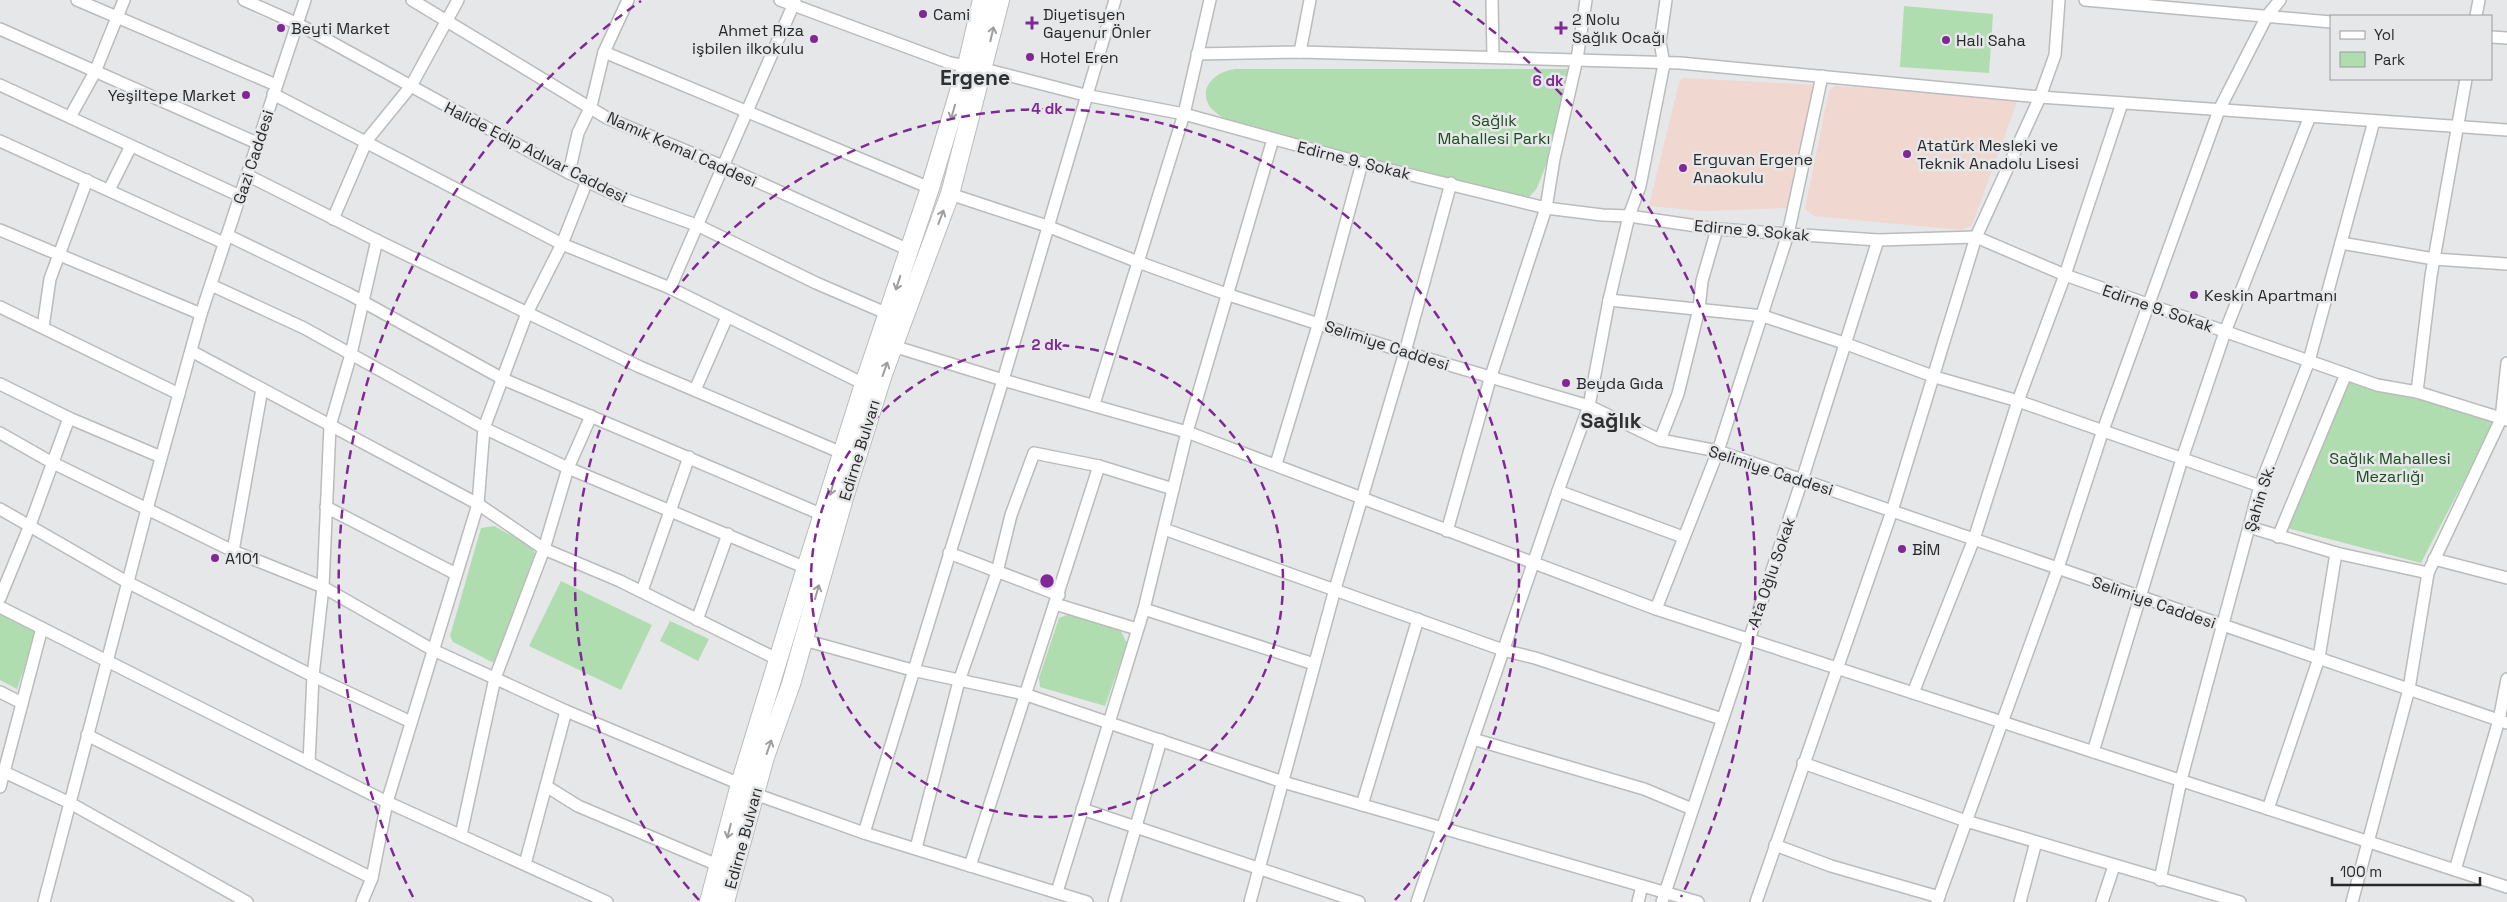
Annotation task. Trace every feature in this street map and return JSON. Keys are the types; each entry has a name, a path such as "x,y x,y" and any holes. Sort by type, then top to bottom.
{"highway":[{"name":"Edirne Bulvarı","path":"709,902 720,866 804,640 844,498 893,346 950,194 975,67 982,0"},
{"name":"Edirne Bulvarı","path":"726,902 748,789 778,660 864,384 909,250 1000,0"}],"street":[{"path":"77,0 275,89 366,140 562,244 670,288 864,384"},
{"path":"70,118 95,72 124,0"},
{"name":"Halide Edip Adıvar Caddesi","path":"244,0 298,24 569,173 627,200 699,226 816,283 888,314"},
{"name":"Gazi Caddesi","path":"44,902 127,582 201,314 305,0"},
{"name":"Namık Kemal Caddesi","path":"412,0 590,106 606,118 725,167 909,250"},
{"path":"334,218 366,140 411,86 458,0"},
{"name":"Edirne 9. Sokak","path":"780,0 794,3 950,63 975,67 1085,95 1184,114 1273,139 1546,208 1602,215 1629,216 1717,229 1788,234 1878,240 1976,237 2065,275 2377,385 2416,392 2504,420"},
{"path":"864,833 912,670 1003,380 1085,95 1115,0"},
{"path":"1094,404 1184,114 1210,0"},
{"path":"1300,52 1310,0"},
{"path":"1492,0 1493,56"},
{"path":"1447,531 1490,379 1546,208 1554,159 1577,59 1586,0"},
{"path":"1417,902 1589,406 1609,300 1629,216 1640,186 1664,64 1660,42 1666,0"},
{"path":"1756,902 1803,762 1892,511 1935,377 1976,237 2040,97 2055,55 2059,0"},
{"path":"2085,0 2330,22"},
{"path":"1775,845 1832,866 1938,900 2058,568 2102,433 2219,110 2266,16 2280,0"},
{"path":"2476,15 2479,0"},
{"path":"569,173 578,132 590,106 604,52 625,1"},
{"path":"670,288 725,167 794,3"},
{"path":"0,29 257,143"},
{"path":"2492,37 2507,38"},
{"path":"604,52 930,188"},
{"path":"1198,54 1300,52 1493,56 1664,64 1680,63 2040,97 2507,130"},
{"path":"1656,610 1718,451 1763,316 1788,234 1822,76"},
{"path":"2416,392 2434,259 2466,80"},
{"path":"0,85 240,196"},
{"path":"1913,693 1974,539 2018,402 2065,275 2122,103"},
{"path":"2093,752 2182,459 2225,332 2310,116"},
{"name":"Şahin Sk.","path":"2160,880 2180,780 2224,626 2260,486 2309,361 2374,121"},
{"path":"1057,892 1144,609 1186,432 1273,139"},
{"path":"0,141 109,190 226,239 361,301 503,379 823,515"},
{"path":"109,190 131,146"},
{"path":"1276,464 1319,322 1362,162"},
{"path":"247,175 527,313 695,390 842,453"},
{"path":"43,328 50,279 87,180"},
{"path":"362,902 372,878 387,802 478,504 484,428 527,313 562,244 587,181"},
{"path":"1250,902 1334,589 1405,352 1450,183"},
{"name":"Selimiye Caddesi","path":"950,194 1047,226 1138,262 1228,294 1490,379 1589,406 1660,440 1718,451 2503,722"},
{"path":"1660,440 1678,394 1699,309 1702,281 1717,229"},
{"path":"0,230 201,314"},
{"path":"309,763 313,676 323,587 330,426 351,354 361,301 377,240"},
{"name":"Ata Oğlu Sokak","path":"1664,897 1802,480 1878,240"},
{"path":"2341,243 2434,259 2507,264"},
{"path":"211,285 304,328 484,428 568,468 668,512 728,534 806,568"},
{"path":"1609,300 1763,316 1844,343 1935,377 2018,402 2102,433 2260,486"},
{"path":"0,307 179,394"},
{"path":"695,390 728,317"},
{"path":"893,346 1003,380 1094,404 1186,432 1276,464 1656,610 2507,887"},
{"path":"191,351 478,504 544,549 642,591 778,660"},
{"path":"2352,902 2409,689 2428,573 2504,420 2507,362"},
{"path":"2278,537 2346,374"},
{"path":"0,384 69,418 161,457"},
{"path":"233,551 262,389"},
{"path":"461,835 495,678 544,549 568,468 591,416"},
{"path":"0,598 30,525 51,462 69,418"},
{"path":"0,433 51,462 233,551 323,587 433,650 566,711 748,789 864,833 1088,902"},
{"path":"916,848 959,680 997,572 1010,516 1034,453 1099,466 1173,488"},
{"path":"642,591 668,512 689,457"},
{"path":"970,866 1099,466"},
{"path":"1558,491 1683,537"},
{"path":"326,507 456,574"},
{"path":"0,509 127,582 313,676 411,722"},
{"path":"2249,527 2278,537 2336,552 2428,573"},
{"path":"1164,529 1503,650 1535,658 1722,719"},
{"path":"697,620 728,534"},
{"path":"2268,809 2319,658 2336,552"},
{"path":"948,553 997,572 1057,600 1137,630"},
{"path":"2434,559 2507,578"},
{"path":"0,607 387,802 607,902"},
{"path":"1144,609 1314,664"},
{"path":"1362,805 1418,619"},
{"path":"0,787 2,771 42,628"},
{"path":"804,640 912,670 1024,694 1282,782 1642,886 1664,897 1698,902"},
{"path":"2455,870 2503,722 2507,679"},
{"path":"0,692 22,703"},
{"path":"525,864 566,711"},
{"path":"88,735 372,878"},
{"path":"1473,739 1644,789 1692,810"},
{"path":"1114,902 1161,740"},
{"path":"1803,762 1966,821 2160,880 2240,902"},
{"path":"2,771 70,803 247,902"},
{"path":"546,786 578,806 720,866"},
{"path":"1082,809 1136,826 1258,870 1359,902"},
{"path":"2020,902 2036,842"},
{"path":"2102,902 2114,866"},
{"path":"1638,902 1642,886"}],"shaded area":[{"path":"1682,78 1817,85 1788,208 1704,211 1649,206 1679,83"},
{"name":"Atatürk Mesleki ve Teknik Anadolu Lisesi","path":"1835,86 2018,99 1972,225 1962,230 1814,216 1805,209 1829,91"}],"green space":[{"name":"Halı Saha","path":"1904,6 1993,14 1989,73 1900,67"},
{"name":"Sağlık Mahallesi Parkı","path":"1235,69 1570,69 1546,165 1537,188 1527,200 1226,120 1210,107 1207,100 1207,87 1211,81 1222,73"},
{"name":"Sağlık Mahallesi Mezarlığı","path":"2350,380 2495,421 2421,563 2287,528"},
{"path":"494,526 529,545 535,553 494,663 453,642 450,636 481,528"},
{"path":"561,581 652,625 621,690 529,646"},
{"path":"0,614 37,631 17,689 0,680"},
{"path":"1070,614 1121,631 1127,644 1105,706 1040,687 1039,678 1059,618"},
{"path":"670,621 709,639 698,661 660,641"}],"place":[{"name":"Cami","path":"923,14"},
{"name":"Diyetisyen Gayenur Önler","path":"1032,23"},
{"name":"Beyti Market","path":"281,28"},
{"name":"2 Nolu Sağlık Ocağı","path":"1561,28"},
{"name":"Ahmet Rıza işbilen ilkokulu","path":"814,39"},
{"name":"Halı Saha","path":"1946,40"},
{"name":"Hotel Eren","path":"1030,57"},
{"name":"Yeşiltepe Market","path":"246,95"},
{"name":"Atatürk Mesleki ve Teknik Anadolu Lisesi","path":"1907,154"},
{"name":"Erguvan Ergene Anaokulu","path":"1683,168"},
{"name":"Keskin Apartmanı","path":"2194,295"},
{"name":"Beyda Gıda","path":"1566,383"},
{"name":"BİM","path":"1902,549"},
{"name":"A101","path":"215,558"}],"district":[{"name":"Ergene","path":"975,78"},
{"name":"Sağlık","path":"1611,421"}]}
